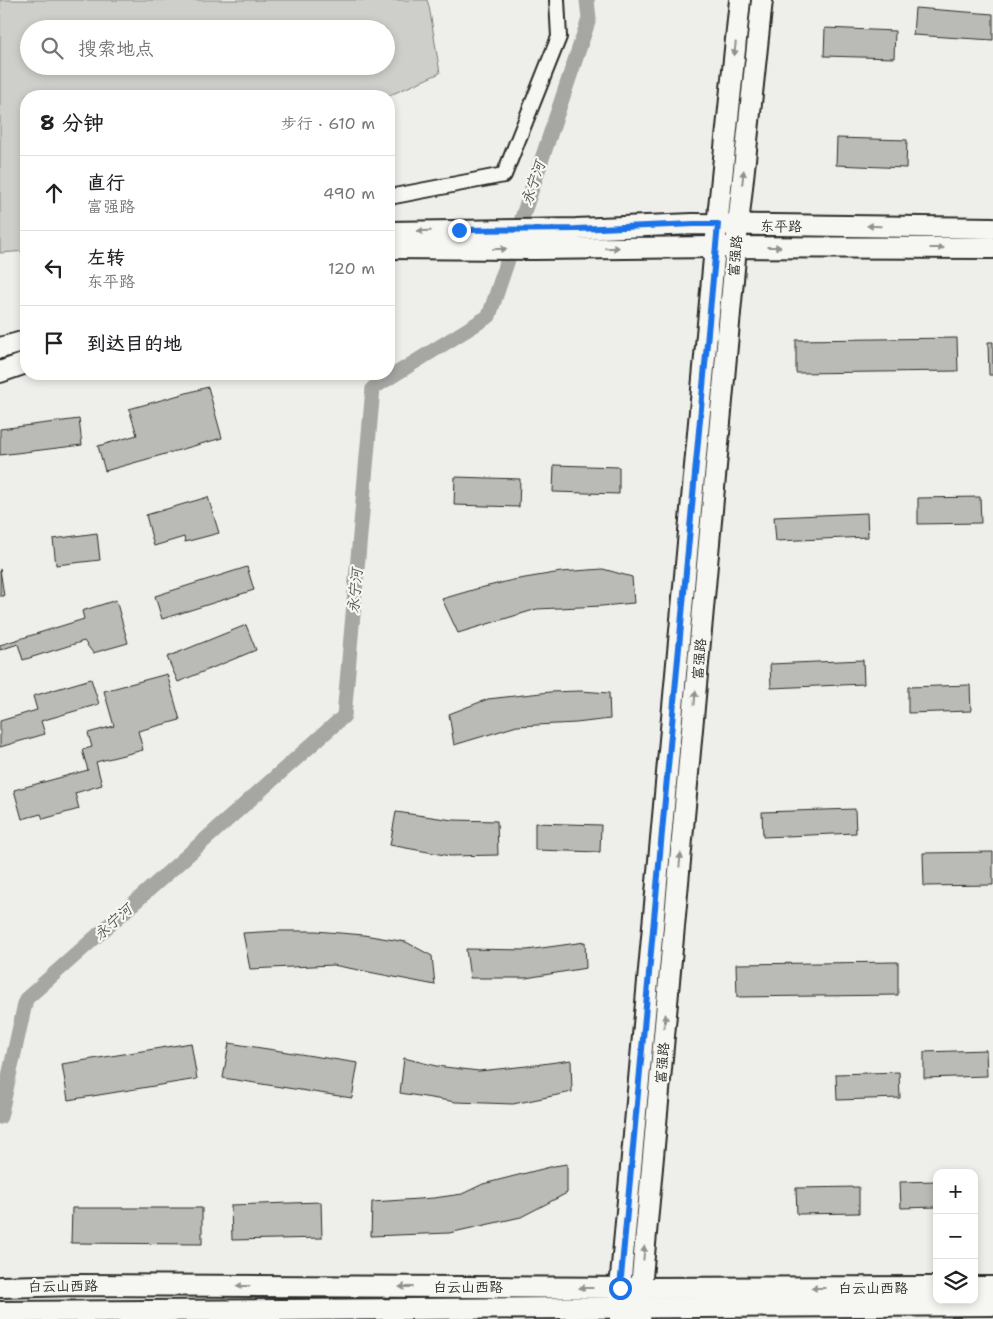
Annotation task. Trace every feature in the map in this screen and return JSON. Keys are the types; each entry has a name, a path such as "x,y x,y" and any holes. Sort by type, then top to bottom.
{"main road":[{"name":"富强路","path":"620,1288 715,247 740,0"},
{"name":"富强路","path":"632,1309 738,225 762,0"},
{"name":"东平路","path":"395,232 576,229 694,224 993,228"},
{"name":"东平路","path":"395,248 993,248"},
{"path":"0,348 20,343"},
{"path":"0,372 20,365"},
{"name":"白云山西路","path":"0,1287 78,1285 620,1288 632,1309"},
{"name":"白云山西路","path":"632,1309 933,1287"},
{"path":"978,1287 993,1287"},
{"name":"白云山西路","path":"0,1312 993,1305"}],"street":[{"path":"395,195 504,176 559,37 557,0"}],"shaded area":[{"path":"0,0 427,0 440,73 395,93 395,90 20,90 20,251 0,253"}],"building":[{"path":"915,8 993,14 993,40 913,35"},
{"path":"825,28 895,31 894,58 824,56"},
{"path":"837,138 907,140 906,168 836,165"},
{"path":"957,338 958,371 796,373 796,340"},
{"path":"988,342 993,342 993,375 989,375"},
{"path":"208,387 222,438 105,471 98,446 137,435 129,409"},
{"path":"79,419 82,445 0,455 0,429"},
{"path":"554,465 619,467 619,494 553,492"},
{"path":"455,477 520,479 519,507 454,505"},
{"path":"208,497 219,533 185,542 184,537 154,546 146,515"},
{"path":"980,497 981,523 918,524 918,498"},
{"path":"867,513 868,537 776,541 774,517"},
{"path":"97,533 100,560 56,565 53,539"},
{"path":"247,567 254,590 162,619 155,596"},
{"path":"0,569 4,596 0,596"},
{"path":"603,569 632,577 634,603 537,609 458,633 442,599 513,580 561,572"},
{"path":"116,600 128,643 93,653 84,641 23,660 18,644 0,650 0,645 84,619 82,611"},
{"path":"246,625 256,650 178,682 167,657"},
{"path":"863,660 864,684 771,688 770,664"},
{"path":"167,674 180,720 138,731 143,750 96,762 102,785 75,793 79,809 43,819 41,814 22,819 14,790 88,770 82,750 92,747 88,733 114,726 104,691"},
{"path":"91,679 99,704 41,721 45,734 0,747 0,721 37,710 33,696"},
{"path":"970,685 971,711 908,713 908,687"},
{"path":"580,691 609,693 610,719 517,726 454,745 449,714 488,699 550,692"},
{"path":"855,809 856,833 763,837 762,812"},
{"path":"396,812 453,820 497,821 498,855 450,856 390,845"},
{"path":"535,823 601,825 600,852 535,850"},
{"path":"993,852 993,885 924,886 923,853"},
{"path":"316,931 364,935 406,942 432,956 435,985 333,965 250,969 243,933"},
{"path":"585,942 586,968 526,978 470,978 466,949 527,950"},
{"path":"898,962 898,995 737,997 736,964"},
{"path":"191,1043 197,1079 68,1100 62,1064"},
{"path":"229,1043 358,1063 352,1098 223,1078"},
{"path":"986,1050 987,1076 924,1078 924,1052"},
{"path":"404,1058 436,1066 479,1071 571,1060 572,1092 513,1104 456,1102 400,1093"},
{"path":"899,1072 900,1098 837,1100 836,1074"},
{"path":"567,1164 567,1193 521,1217 449,1233 371,1236 372,1202 434,1198 462,1194 483,1184"},
{"path":"933,1181 933,1207 901,1208 900,1182"},
{"path":"859,1187 859,1213 797,1214 796,1188"},
{"path":"321,1202 322,1238 232,1240 231,1205"},
{"path":"72,1208 202,1208 202,1244 71,1243"}],"waterway":[{"name":"永宁河","path":"395,374 489,316 589,19 587,0"},
{"name":"永宁河","path":"0,1117 26,999 344,716 373,388 386,380"}],"route":[{"path":"459,230 576,229 718,224 620,1288"}]}
